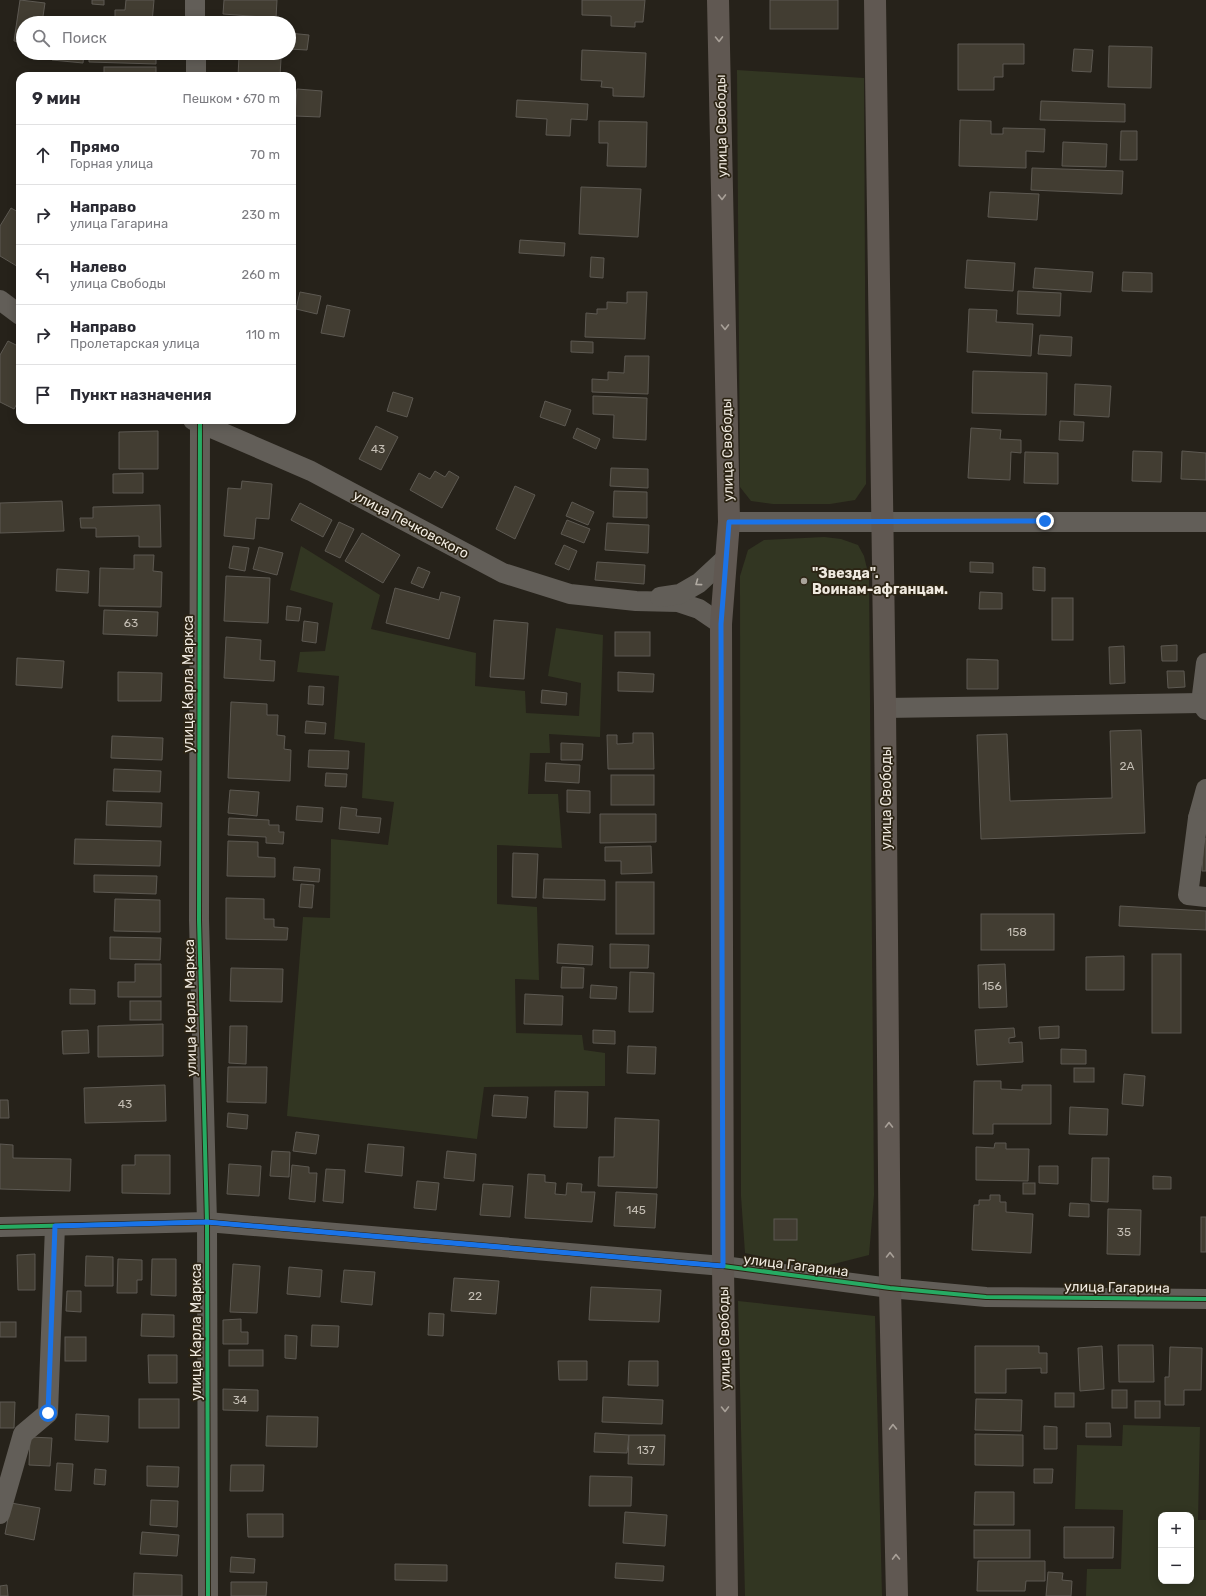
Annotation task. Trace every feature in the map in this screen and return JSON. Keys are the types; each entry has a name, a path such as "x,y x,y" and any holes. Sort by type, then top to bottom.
{"main road":[{"name":"улица Свободы","path":"718,0 729,522 721,624 723,1266 727,1596"},
{"name":"улица Свободы","path":"875,0 885,708 890,1288 897,1596"}],"street":[{"path":"195,0 195,16"},
{"path":"196,60 196,72"},
{"path":"0,300 16,312"},
{"name":"улица Карла Маркса","path":"198,424 199,920 206,1222 208,1596"},
{"name":"улица Печковского","path":"205,424 311,471 503,573 570,594 636,601"},
{"path":"729,522 1206,522"},
{"path":"636,601 680,594 699,583 727,556"},
{"path":"636,601 678,602 699,609 721,624"},
{"path":"885,708 1204,706 1206,663"},
{"path":"1206,789 1188,895 1206,897"},
{"name":"улица Гагарина","path":"0,1227 206,1222 723,1266 890,1288 986,1297 1206,1299"},
{"path":"0,1514 23,1434 48,1413 55,1226"}],"green space":[{"path":"737,70 864,78 866,484 855,500 830,504 773,504 751,501 740,487"},
{"path":"824,537 841,539 858,545 864,556 869,577 874,1195 869,1255 818,1268 745,1253 741,1196 740,576 748,550 764,540"},
{"path":"301,546 380,595 371,629 476,653 475,686 525,691 526,713 579,716 581,683 548,676 556,628 603,635 600,737 549,734 550,753 530,753 528,794 558,794 562,848 497,845 497,904 537,907 539,980 515,979 516,1033 582,1035 584,1050 605,1053 605,1086 484,1087 477,1139 287,1116 303,917 330,918 331,839 388,845 394,802 362,798 365,743 334,739 339,676 297,672 300,652 325,651 333,603 290,590"},
{"path":"738,1301 875,1316 882,1596 745,1596"},
{"path":"1123,1425 1200,1427 1198,1520 1206,1520 1206,1596 1086,1596 1087,1569 1121,1569 1123,1510 1075,1509 1077,1445 1122,1446"}],"building":[{"path":"20,0 45,3 43,16 18,16"},
{"path":"92,0 104,0 104,5 92,4"},
{"path":"126,0 154,0 153,16 115,16 115,10 125,10"},
{"path":"224,0 277,0 276,16 223,14"},
{"path":"582,0 645,0 643,22 635,22 635,27 611,26 611,16 582,15"},
{"path":"770,0 838,0 838,29 770,29"},
{"path":"16,27 16,41 14,41"},
{"path":"296,34 309,35 307,50 296,49"},
{"path":"958,44 1024,44 1024,64 1003,64 1003,77 994,77 994,90 958,90"},
{"path":"1109,46 1152,47 1151,88 1108,87"},
{"path":"1074,49 1093,50 1091,72 1072,71"},
{"path":"582,50 646,53 644,97 613,96 613,88 601,87 602,81 581,80"},
{"path":"52,60 83,60 83,63"},
{"path":"89,60 156,60 156,64 89,62"},
{"path":"239,60 281,60 280,72 238,72"},
{"path":"104,67 156,67 156,72 104,72"},
{"path":"297,89 322,91 320,117 296,116"},
{"path":"517,100 588,104 587,120 571,119 570,136 546,135 547,119 516,117"},
{"path":"1041,101 1125,104 1125,122 1040,120"},
{"path":"960,120 991,121 991,134 1003,134 1003,128 1045,129 1044,152 1026,151 1026,168 959,166"},
{"path":"599,121 647,122 646,167 607,166 608,143 599,143"},
{"path":"1121,131 1137,131 1137,160 1120,160"},
{"path":"1063,142 1107,144 1106,167 1062,166"},
{"path":"1032,168 1123,171 1122,194 1031,190"},
{"path":"581,187 641,189 638,237 579,234"},
{"path":"990,192 1039,194 1037,220 988,217"},
{"path":"11,208 16,211 16,266 0,256 0,226"},
{"path":"520,240 565,243 564,256 519,253"},
{"path":"591,257 604,258 603,278 590,277"},
{"path":"967,260 1015,263 1013,291 965,288"},
{"path":"1035,268 1093,272 1091,292 1033,288"},
{"path":"1123,272 1152,273 1152,292 1122,291"},
{"path":"1018,291 1061,293 1060,316 1017,314"},
{"path":"300,292 321,296 317,314 296,309"},
{"path":"627,292 647,292 645,339 585,337 586,313 597,314 597,309 607,309 607,302 627,303"},
{"path":"327,305 350,310 344,337 321,333"},
{"path":"969,309 997,310 996,322 1033,324 1031,356 967,352"},
{"path":"1040,335 1072,337 1071,356 1038,354"},
{"path":"8,341 16,345 16,405 14,409 0,402 0,355"},
{"path":"571,341 593,342 593,353 571,352"},
{"path":"625,356 649,356 648,394 592,392 592,379 608,380 608,372 624,373"},
{"path":"973,371 1047,373 1046,415 972,413"},
{"path":"1075,384 1111,386 1109,417 1074,415"},
{"path":"393,392 413,398 407,417 387,411"},
{"path":"593,396 647,398 646,440 613,438 614,415 593,414"},
{"path":"545,401 571,410 565,426 540,417"},
{"path":"1060,421 1084,422 1083,441 1059,440"},
{"path":"376,426 398,437 381,470 359,459"},
{"path":"577,428 600,439 596,449 573,438"},
{"path":"971,428 1001,430 1000,439 1021,440 1021,453 1011,452 1010,480 968,478"},
{"path":"158,431 158,469 119,469 119,432"},
{"path":"1133,451 1162,452 1161,482 1132,481"},
{"path":"1182,451 1206,453 1206,480 1181,479"},
{"path":"1025,452 1058,453 1058,484 1024,483"},
{"path":"611,468 648,469 648,488 610,486"},
{"path":"435,471 445,477 449,471 459,477 442,508 410,490 419,473 430,479"},
{"path":"143,473 143,493 113,493 113,474"},
{"path":"242,481 272,484 269,519 256,518 254,539 224,536 228,488 241,489"},
{"path":"515,486 535,495 515,539 496,529"},
{"path":"614,491 647,492 647,518 613,517"},
{"path":"62,501 64,531 0,533 0,503"},
{"path":"572,502 594,512 588,525 566,516"},
{"path":"300,503 332,520 323,537 291,520"},
{"path":"160,505 161,547 139,547 139,536 96,537 96,528 81,528 80,518 93,518 93,507"},
{"path":"567,520 590,529 584,543 561,534"},
{"path":"339,522 354,529 340,558 325,551"},
{"path":"607,523 649,525 648,553 605,550"},
{"path":"362,533 400,555 383,583 345,561"},
{"path":"564,545 577,551 569,570 555,564"},
{"path":"233,546 249,548 245,571 229,568"},
{"path":"259,547 283,553 277,575 253,569"},
{"path":"134,555 154,555 153,571 162,572 161,607 99,606 100,568 134,569"},
{"path":"597,562 645,565 644,584 595,580"},
{"path":"970,562 993,563 993,573 970,572"},
{"path":"418,567 430,572 423,588 411,583"},
{"path":"1033,567 1045,568 1045,591 1033,590"},
{"path":"57,569 89,571 88,593 56,591"},
{"path":"226,576 270,578 268,623 224,621"},
{"path":"395,588 439,600 441,592 460,597 449,639 386,623"},
{"path":"980,592 1002,593 1002,609 979,609"},
{"path":"1052,598 1073,598 1073,640 1052,640"},
{"path":"287,606 301,608 299,621 286,620"},
{"path":"104,610 158,612 157,636 103,634"},
{"path":"494,620 528,623 524,679 490,677"},
{"path":"304,621 318,623 316,643 302,641"},
{"path":"615,632 650,632 650,656 615,656"},
{"path":"226,637 261,640 260,660 275,661 274,681 224,678"},
{"path":"1177,645 1177,661 1162,661 1161,646"},
{"path":"1124,646 1125,683 1110,684 1109,647"},
{"path":"17,658 64,661 62,688 16,685"},
{"path":"967,659 998,660 998,689 967,689"},
{"path":"1167,671 1184,671 1185,687 1168,688"},
{"path":"118,672 162,673 161,701 118,701"},
{"path":"618,672 654,674 653,692 618,691"},
{"path":"309,686 324,687 323,705 308,704"},
{"path":"542,690 567,693 566,705 541,703"},
{"path":"231,702 267,704 267,715 278,715 277,735 285,736 284,749 291,750 290,781 228,778"},
{"path":"306,721 326,723 325,734 305,733"},
{"path":"1141,730 1145,833 981,839 977,735 1007,734 1010,801 1112,798 1110,731"},
{"path":"633,733 653,733 654,769 608,769 607,735 617,735 617,744 633,743"},
{"path":"112,736 163,738 162,760 111,758"},
{"path":"561,743 583,744 582,760 561,760"},
{"path":"309,750 349,751 348,769 308,767"},
{"path":"546,763 580,765 579,783 545,781"},
{"path":"114,769 161,771 160,792 113,791"},
{"path":"326,773 347,774 346,787 325,786"},
{"path":"611,775 654,775 654,805 611,805"},
{"path":"230,790 259,792 257,816 228,813"},
{"path":"567,790 590,791 590,813 567,812"},
{"path":"107,801 162,803 161,827 106,825"},
{"path":"297,806 323,808 322,822 296,820"},
{"path":"341,807 357,809 356,816 381,818 379,833 339,829"},
{"path":"600,814 656,814 656,842 600,843"},
{"path":"229,818 269,820 269,825 279,825 279,832 284,832 283,844 266,843 266,837 228,835"},
{"path":"1204,838 1206,839 1206,871 1202,871"},
{"path":"75,839 161,841 160,866 74,864"},
{"path":"228,841 258,842 258,857 275,858 275,877 227,876"},
{"path":"651,846 652,873 621,874 621,861 605,861 605,847"},
{"path":"513,853 538,854 536,898 512,897"},
{"path":"294,867 320,869 319,882 293,880"},
{"path":"94,875 157,876 156,894 94,892"},
{"path":"544,879 605,880 605,900 543,898"},
{"path":"616,882 654,882 654,934 616,934"},
{"path":"301,884 314,885 312,908 299,907"},
{"path":"226,898 264,899 264,919 274,919 274,927 288,928 287,940 226,939"},
{"path":"115,899 160,900 160,932 114,931"},
{"path":"1120,906 1206,911 1206,930 1119,926"},
{"path":"981,914 1054,914 1054,950 981,950"},
{"path":"110,937 161,938 160,960 110,959"},
{"path":"558,944 593,946 592,965 557,963"},
{"path":"610,944 649,945 648,968 610,968"},
{"path":"1152,954 1181,954 1181,1033 1152,1033"},
{"path":"1124,956 1124,990 1086,990 1086,957"},
{"path":"135,964 161,964 161,997 118,997 118,982 135,982"},
{"path":"1005,964 1007,1007 979,1008 978,965"},
{"path":"562,967 584,968 583,988 561,988"},
{"path":"231,968 283,969 282,1002 230,1001"},
{"path":"630,972 654,973 653,1012 629,1012"},
{"path":"591,985 617,987 616,999 590,998"},
{"path":"70,989 95,990 95,1004 70,1004"},
{"path":"525,994 563,996 562,1025 524,1024"},
{"path":"130,1001 161,1001 161,1020 130,1020"},
{"path":"163,1024 163,1056 98,1057 98,1026"},
{"path":"230,1026 247,1026 246,1064 229,1063"},
{"path":"1059,1026 1059,1038 1040,1039 1039,1027"},
{"path":"1014,1028 1015,1037 1009,1038 1009,1043 1022,1042 1023,1062 977,1065 975,1030"},
{"path":"88,1030 89,1053 63,1054 62,1031"},
{"path":"593,1030 615,1031 615,1044 593,1043"},
{"path":"628,1046 656,1047 655,1074 627,1073"},
{"path":"1061,1049 1086,1050 1086,1064 1061,1064"},
{"path":"228,1067 267,1067 266,1103 227,1102"},
{"path":"1074,1068 1094,1068 1094,1082 1074,1082"},
{"path":"1124,1074 1145,1076 1143,1106 1122,1104"},
{"path":"974,1081 1001,1081 1001,1089 1022,1090 1022,1085 1051,1085 1051,1124 993,1124 993,1134 973,1134"},
{"path":"165,1085 166,1121 85,1123 84,1088"},
{"path":"555,1091 588,1092 587,1128 554,1127"},
{"path":"494,1095 528,1097 526,1118 492,1116"},
{"path":"0,1100 8,1100 9,1118 0,1118"},
{"path":"1070,1107 1108,1109 1107,1135 1069,1134"},
{"path":"228,1113 248,1115 247,1129 227,1127"},
{"path":"615,1118 659,1120 657,1188 598,1186 599,1157 614,1157"},
{"path":"296,1132 319,1135 316,1154 293,1151"},
{"path":"995,1143 1006,1143 1006,1149 1029,1149 1028,1181 976,1180 976,1147 994,1148"},
{"path":"0,1144 13,1145 13,1158 71,1159 70,1191 0,1189"},
{"path":"368,1144 404,1147 402,1176 365,1172"},
{"path":"272,1151 290,1152 289,1177 270,1176"},
{"path":"447,1151 476,1154 474,1181 444,1178"},
{"path":"135,1155 170,1155 170,1194 122,1193 122,1165 135,1165"},
{"path":"1092,1158 1109,1158 1108,1202 1091,1201"},
{"path":"229,1164 261,1166 259,1196 227,1194"},
{"path":"292,1165 309,1167 309,1173 317,1173 315,1202 289,1199"},
{"path":"1039,1166 1058,1166 1058,1184 1039,1183"},
{"path":"326,1169 345,1170 343,1203 323,1201"},
{"path":"528,1174 545,1175 545,1182 556,1183 555,1194 566,1195 567,1183 582,1184 581,1192 595,1192 592,1222 525,1218"},
{"path":"1153,1176 1171,1177 1171,1189 1153,1189"},
{"path":"417,1181 439,1183 436,1210 414,1208"},
{"path":"1023,1183 1035,1183 1035,1194 1023,1194"},
{"path":"483,1184 513,1186 510,1217 480,1215"},
{"path":"616,1192 657,1194 655,1228 614,1226"},
{"path":"990,1195 1000,1195 1000,1202 1006,1202 1006,1212 1033,1214 1031,1253 972,1250 974,1205 979,1205 979,1200 990,1200"},
{"path":"1070,1203 1089,1204 1089,1217 1069,1216"},
{"path":"1108,1209 1141,1210 1140,1255 1107,1254"},
{"path":"1201,1217 1206,1217 1206,1252 1201,1252"},
{"path":"774,1219 797,1219 797,1240 774,1240"},
{"path":"35,1254 35,1290 18,1290 17,1255"},
{"path":"86,1256 113,1257 113,1286 85,1286"},
{"path":"118,1259 142,1260 142,1280 137,1280 137,1293 117,1293"},
{"path":"152,1259 176,1259 176,1296 151,1295"},
{"path":"233,1264 260,1266 257,1313 230,1312"},
{"path":"289,1267 322,1270 320,1297 287,1294"},
{"path":"344,1270 375,1272 372,1305 341,1302"},
{"path":"454,1278 499,1281 496,1314 451,1311"},
{"path":"591,1287 661,1290 659,1322 589,1320"},
{"path":"67,1291 81,1291 81,1312 66,1311"},
{"path":"429,1313 444,1314 443,1336 428,1335"},
{"path":"142,1314 174,1315 174,1337 141,1336"},
{"path":"241,1319 241,1332 248,1332 248,1344 223,1344 223,1320"},
{"path":"0,1322 16,1322 16,1337 0,1337"},
{"path":"312,1325 339,1326 338,1347 311,1346"},
{"path":"285,1335 297,1336 296,1359 285,1358"},
{"path":"65,1337 86,1337 86,1361 65,1361"},
{"path":"1118,1345 1153,1345 1154,1382 1119,1382"},
{"path":"975,1346 1039,1346 1039,1353 1047,1353 1047,1373 1041,1373 1041,1368 1006,1369 1006,1393 975,1393"},
{"path":"1102,1346 1104,1389 1080,1391 1078,1348"},
{"path":"1170,1347 1202,1348 1201,1390 1184,1390 1184,1405 1165,1405 1165,1377 1169,1377"},
{"path":"229,1350 263,1350 263,1366 229,1366"},
{"path":"148,1355 177,1355 177,1383 149,1383"},
{"path":"558,1361 587,1361 587,1380 559,1380"},
{"path":"629,1361 658,1361 658,1386 628,1385"},
{"path":"223,1389 258,1390 258,1411 223,1410"},
{"path":"1112,1390 1127,1390 1127,1408 1112,1408"},
{"path":"1055,1393 1074,1393 1074,1407 1055,1407"},
{"path":"603,1397 663,1400 662,1424 602,1422"},
{"path":"139,1399 179,1399 179,1428 139,1428"},
{"path":"976,1399 1022,1400 1021,1431 975,1430"},
{"path":"1135,1401 1160,1401 1160,1418 1135,1418"},
{"path":"0,1402 15,1402 14,1428 0,1428"},
{"path":"76,1414 109,1416 108,1442 75,1440"},
{"path":"267,1416 318,1417 317,1447 266,1446"},
{"path":"1086,1423 1110,1423 1111,1437 1086,1437"},
{"path":"1044,1426 1057,1427 1057,1449 1044,1449"},
{"path":"595,1433 629,1435 627,1453 594,1452"},
{"path":"975,1434 1023,1435 1023,1466 975,1465"},
{"path":"629,1435 665,1435 664,1465 628,1464"},
{"path":"30,1437 52,1438 50,1466 29,1465"},
{"path":"57,1463 73,1464 71,1491 55,1490"},
{"path":"231,1465 264,1465 263,1491 230,1491"},
{"path":"147,1466 179,1467 178,1487 147,1486"},
{"path":"95,1469 106,1470 105,1485 94,1484"},
{"path":"1034,1469 1053,1469 1052,1483 1034,1483"},
{"path":"590,1476 632,1477 631,1506 589,1506"},
{"path":"975,1492 1014,1492 1014,1525 974,1525"},
{"path":"151,1500 178,1501 177,1527 150,1525"},
{"path":"11,1503 40,1508 34,1540 5,1534"},
{"path":"625,1512 667,1515 665,1546 623,1543"},
{"path":"247,1514 283,1514 283,1537 248,1537"},
{"path":"1064,1527 1114,1527 1113,1558 1064,1558"},
{"path":"974,1530 1030,1530 1030,1558 974,1558"},
{"path":"142,1532 179,1535 177,1556 140,1554"},
{"path":"231,1557 255,1559 254,1573 230,1572"},
{"path":"978,1561 1045,1561 1045,1581 1026,1581 1025,1591 977,1591"},
{"path":"616,1563 664,1566 663,1581 615,1578"},
{"path":"395,1564 447,1565 447,1581 395,1580"},
{"path":"1048,1572 1063,1573 1062,1580 1072,1581 1071,1596 1046,1596"},
{"path":"134,1573 182,1575 182,1596 133,1596"},
{"path":"231,1582 267,1582 266,1596 231,1596"},
{"path":"7,1585 8,1596 0,1596 0,1586"}],"cycle path":[{"path":"200,424 199,920 207,1222 208,1596"},
{"path":"0,1227 207,1222 723,1266 890,1288 986,1297 1206,1299"}],"place":[{"name":"\"Звезда\". Воинам-афганцам.","path":"804,581"}],"route":[{"path":"48,1413 55,1226 206,1222 723,1266 721,624 729,522 1045,521"}]}
